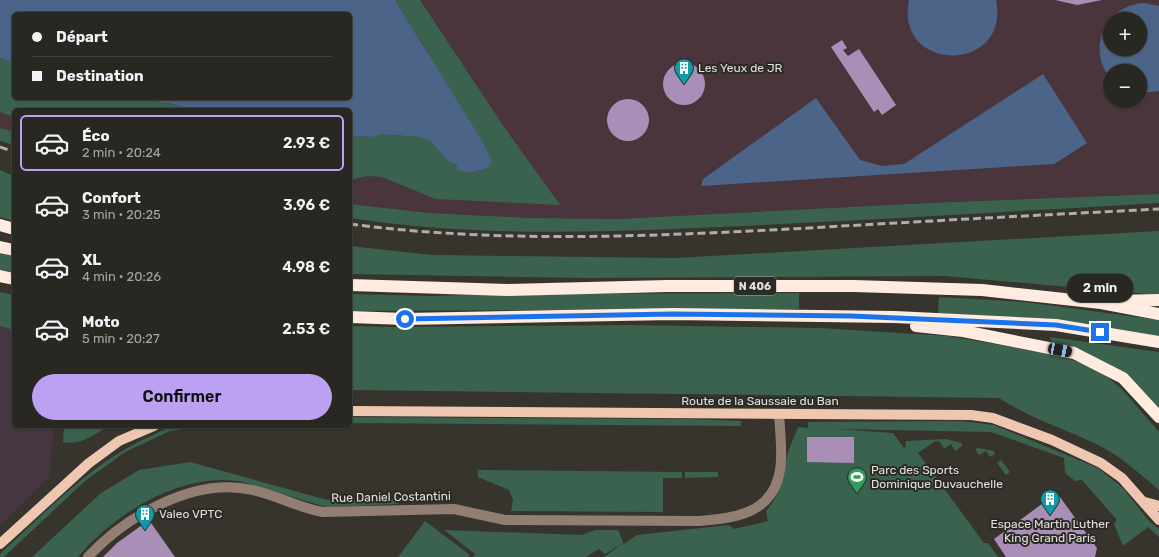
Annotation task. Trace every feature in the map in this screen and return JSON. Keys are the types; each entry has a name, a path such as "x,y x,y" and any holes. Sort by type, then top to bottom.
{"highway":[{"path":"0,225 12,228"},
{"path":"0,248 12,250"},
{"path":"0,276 12,279"},
{"name":"N 406","path":"352,285 508,290 667,286 854,286 982,290 1101,302 1159,314"},
{"path":"1101,302 1121,299 1159,300"},
{"path":"352,317 405,319 673,314 895,317 1056,325 1159,342"},
{"path":"895,317 908,325 963,331 1074,353 1123,378 1159,417"}],"main road":[{"name":"Route de la Saussaie du Ban","path":"352,411 971,415 993,418 1052,440 1101,462 1122,478 1145,502 1159,520"},
{"path":"0,544 89,462 119,441 149,428"},
{"path":"1145,502 1159,506"}],"street":[{"name":"Rue Daniel Costantini","path":"88,557 99,544 153,507 185,495 226,488 249,489 323,512 454,509 505,520 699,521 727,519 749,513 771,496 780,470 779,414"}],"shaded area":[{"path":"0,0 1159,0 1159,194 929,203 618,219 533,218 428,213 352,204 352,108 12,108 12,131 0,128"},
{"path":"0,326 12,329 12,428 54,428 49,478 0,526"}],"green space":[{"path":"395,0 420,0 504,127 560,205 436,199 382,177 367,176 352,180 352,136 374,137 381,134 418,137 429,140 448,161 458,165 456,169 469,173 485,169 425,48"},
{"path":"0,58 12,61 12,100 149,100 185,108 12,108 12,116 0,112"},
{"path":"0,128 12,131 12,144 0,141"},
{"path":"0,170 12,175 12,220 0,217"},
{"path":"1159,194 1159,203 645,230 547,232 497,231 448,229 352,218 352,204 428,213 533,218 618,219 929,203"},
{"path":"1159,231 1159,295 945,276 586,278 352,274 352,246 432,255 675,258"},
{"path":"0,254 12,256 12,272 0,270"},
{"path":"0,292 12,295 12,329 0,326"},
{"path":"799,293 799,309 352,311 352,294 430,296 510,294"},
{"path":"939,297 1025,302 1159,320 1159,337 1022,320 938,313"},
{"path":"628,325 820,328 948,336 1058,355 1097,369 1121,388 1159,432 1159,490 1110,451 1024,412 999,398 352,390 352,326"},
{"path":"1050,337 1159,352 1159,409 1140,388 1052,343"},
{"path":"352,417 689,419 741,421 741,426 352,423"},
{"name":"Parc des Sports Dominique Duvauchelle","path":"962,421 994,425 1098,468 1123,488 1149,521 1159,529 1159,537 1148,527 1123,546 1114,524 1117,520 1082,480 1075,481 1065,473 1064,458 991,432 835,429 893,433 905,449 906,441 946,439 962,443 962,446 955,451 951,444 944,449 940,442 935,441 918,453 984,543 988,543 998,557 604,557 623,543 605,554 599,549 586,557 473,557 475,554 444,530 582,535 595,530 618,530 624,544 637,535 729,525 734,529 768,521 766,511 771,505 778,491 791,444 798,427 808,428 808,422"},
{"path":"64,428 105,428 82,441 70,443 63,442"},
{"path":"169,428 187,428 170,431 125,452 85,481 4,557 0,557 0,554 35,521 90,473 109,459"},
{"path":"978,448 994,451 995,454 990,457 986,451 979,455 975,449"},
{"path":"1001,460 1010,472 1006,475 997,463"},
{"path":"190,462 327,500 398,499 398,504 326,507 247,483 224,480 201,482 177,488 132,510 93,540 78,557 32,557 101,493 139,470"},
{"path":"478,470 682,472 682,478 663,478 663,512 511,511 513,500 509,490 478,477"},
{"path":"685,472 718,472 718,477 685,478"},
{"path":"425,521 470,555 468,557 398,557"}],"water":[{"path":"0,0 395,0 482,141 491,159 490,165 485,169 469,173 455,169 458,165 448,161 429,140 418,137 381,134 374,137 352,136 352,108 186,108 173,104 149,100 352,100 352,12 12,12 12,61 0,58"},
{"path":"909,0 996,0 996,24 987,42 971,52 952,56 934,52 918,42 909,24"},
{"path":"1144,3 1159,6 1159,91 1147,92 1147,64 1103,64 1103,66 1100,54 1100,42 1103,33 1103,56 1147,56 1147,12 1118,12"},
{"path":"1043,74 1087,143 1054,164 701,186 703,179 816,98 860,160 882,166 904,164"}],"building":[{"path":"1055,0 1102,0 1077,5"},
{"path":"842,40 847,48 843,50 848,56 859,49 896,105 882,115 878,109 874,112 831,47"},
{"name":"Les Yeux de JR","path":"684,63 699,69 705,84 699,99 684,105 669,99 663,84 669,69"},
{"path":"628,99 643,105 649,120 643,135 628,141 613,135 607,120 613,105"},
{"path":"807,437 854,437 854,463 807,462"},
{"name":"Espace Martin Luther King Grand Paris","path":"1057,493 1097,548 1095,557 1006,557 994,539"},
{"name":"Valeo VPTC","path":"149,520 175,557 103,557 117,543"}],"railway":[{"path":"0,147 12,151"},
{"path":"352,224 464,234 522,236 637,236 1159,209"}],"place":[{"name":"Les Yeux de JR","path":"684,85"},
{"name":"Parc des Sports Dominique Duvauchelle","path":"857,494"},
{"name":"Espace Martin Luther King Grand Paris","path":"1050,516"},
{"name":"Valeo VPTC","path":"145,531"}],"route":[{"path":"405,319 673,314 851,316 1056,325 1100,332"}]}
